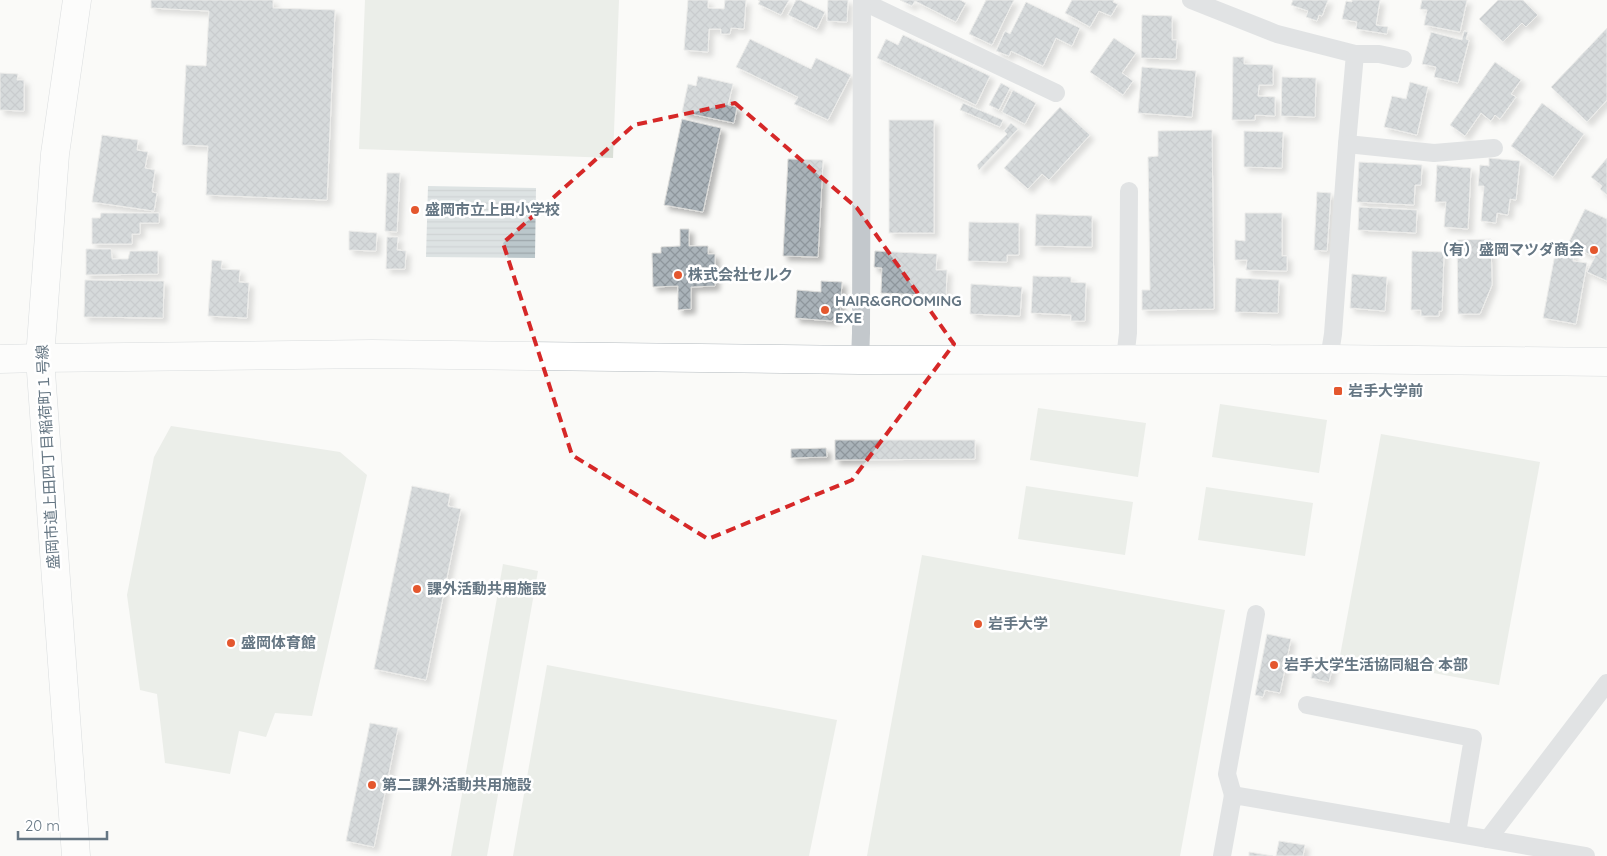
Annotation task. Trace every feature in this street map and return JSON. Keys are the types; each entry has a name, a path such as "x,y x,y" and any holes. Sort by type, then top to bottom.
{"street":[{"name":"盛岡市道上田四丁目稲荷町１号線","path":"76,856 40,358 55,154 77,0"},
{"path":"0,359 372,354 860,360 1329,359 1607,362"}],"lane":[{"path":"1191,0 1277,34 1354,54 1379,54 1403,59"},
{"path":"860,360 862,1 1056,93"},
{"path":"1329,359 1333,334 1354,54"},
{"path":"1346,144 1434,153 1494,148"},
{"path":"1125,360 1128,332 1129,191"},
{"path":"1222,856 1233,795 1227,774 1256,614"},
{"path":"1488,838 1607,683"},
{"path":"1307,705 1473,738 1457,833"},
{"path":"1233,795 1586,856"}],"highlighted area":[{"path":"735,103 857,208 954,344 852,480 708,539 572,455 503,243 634,125"}],"shaded area":[{"path":"365,0 619,0 613,158 359,149"},
{"path":"428,186 536,188 535,258 426,257"},
{"path":"1220,404 1327,420 1319,473 1212,457"},
{"path":"1038,408 1146,423 1138,477 1030,460"},
{"name":"盛岡体育館","path":"171,426 340,452 367,475 312,716 275,713 266,737 239,731 230,774 165,763 157,694 140,690 127,595 154,457"},
{"path":"1381,434 1540,462 1499,685 1340,656"},
{"path":"1026,486 1133,502 1125,555 1018,539"},
{"path":"1206,487 1313,503 1305,556 1198,540"},
{"path":"922,555 1225,610 1180,856 867,856"},
{"path":"503,564 538,571 487,856 451,856"},
{"path":"547,665 837,720 809,856 513,856"}],"building":[{"path":"151,0 273,0 273,8 335,10 327,200 206,195 208,146 182,145 186,65 206,66 209,11 151,8"},
{"path":"688,0 708,0 708,8 724,9 725,0 746,0 744,29 731,28 730,34 721,34 721,29 709,29 708,52 684,50"},
{"path":"758,0 789,0 781,15 758,4 760,1"},
{"path":"796,0 800,0 825,12 817,29 788,15"},
{"path":"828,0 848,0 847,22 827,21"},
{"path":"900,0 960,0 966,3 956,22 915,1 912,6"},
{"path":"986,0 1014,0 992,45 969,34"},
{"path":"1072,0 1114,0 1113,2 1118,4 1111,16 1099,11 1090,27 1065,13"},
{"path":"1293,0 1328,0 1322,16 1319,15 1317,21 1306,17 1308,11 1291,5"},
{"path":"1352,0 1380,0 1376,25 1388,27 1387,34 1356,29 1357,22 1342,19 1346,1 1352,2"},
{"path":"1422,0 1467,0 1460,32 1424,25 1427,10 1420,9"},
{"path":"1498,0 1523,0 1538,15 1526,27 1522,23 1503,42 1479,19"},
{"path":"1026,2 1080,28 1072,46 1056,38 1043,66 1011,51 1009,56 996,51 1005,31 1010,34"},
{"path":"1142,15 1172,16 1172,40 1177,40 1176,59 1141,58"},
{"path":"1607,28 1607,100 1587,122 1551,87"},
{"path":"1464,31 1468,32 1466,39 1469,40 1458,83 1434,77 1436,67 1422,64 1431,32 1462,40"},
{"path":"903,35 990,76 976,105 877,58 886,39 898,45"},
{"path":"1114,38 1136,53 1122,73 1133,81 1123,95 1090,72"},
{"path":"750,39 811,69 816,58 851,75 828,120 794,104 798,97 736,67"},
{"path":"1233,57 1244,57 1244,64 1273,65 1273,85 1259,85 1258,96 1275,97 1275,116 1255,115 1255,120 1232,120"},
{"path":"1495,62 1521,80 1511,94 1516,97 1500,119 1495,115 1491,121 1481,113 1465,136 1450,125"},
{"path":"1142,67 1196,71 1192,117 1138,113"},
{"path":"0,73 18,74 17,80 24,80 24,111 0,110"},
{"path":"698,76 733,84 728,105 737,107 734,123 682,112 688,84 696,86"},
{"path":"1282,77 1316,78 1315,117 1281,116"},
{"path":"1410,82 1428,87 1417,135 1384,127 1392,96 1406,99"},
{"path":"1001,83 1010,88 999,110 989,105"},
{"path":"1013,90 1036,103 1025,124 1002,112"},
{"path":"963,103 1003,120 1000,127 960,110"},
{"path":"1542,103 1584,134 1553,177 1511,146"},
{"path":"1060,107 1090,135 1049,180 1042,174 1028,189 1004,168"},
{"path":"682,119 721,128 703,212 664,205"},
{"path":"889,120 934,120 934,233 889,233"},
{"path":"1011,123 1018,129 979,170 977,165 1007,134 1004,131"},
{"path":"1212,130 1214,309 1142,310 1142,290 1150,290 1148,157 1158,156 1158,131"},
{"path":"1244,131 1283,132 1282,168 1244,167"},
{"path":"102,135 138,140 137,150 148,152 145,168 155,170 152,192 157,193 154,211 92,202"},
{"path":"1489,158 1520,161 1516,200 1510,199 1508,215 1497,213 1496,223 1481,221 1484,186 1478,186 1480,165 1489,166"},
{"path":"1607,158 1607,195 1600,189 1602,186 1591,177"},
{"path":"788,159 823,160 818,257 783,256"},
{"path":"1359,162 1422,165 1421,185 1415,185 1414,205 1357,202"},
{"path":"1437,165 1471,168 1468,229 1444,227 1446,202 1435,202"},
{"path":"387,173 400,173 397,232 385,231"},
{"path":"1317,192 1331,193 1327,251 1314,250"},
{"path":"1359,207 1417,210 1416,233 1358,230"},
{"name":"（有）盛岡マツダ商会","path":"1585,209 1607,219 1607,281 1587,272 1595,257 1568,244"},
{"path":"101,213 159,213 159,223 140,223 140,234 132,234 132,244 92,244 92,218 100,218"},
{"path":"1245,213 1282,213 1282,256 1287,256 1287,271 1246,270 1247,260 1235,260 1235,240 1245,241"},
{"path":"1036,214 1092,216 1092,247 1035,246"},
{"path":"969,222 1019,223 1019,255 1007,255 1007,262 968,261"},
{"path":"680,229 689,229 689,246 708,246 708,254 715,254 715,286 691,287 691,309 678,310 678,286 653,287 652,253 661,253 661,247 680,246"},
{"path":"349,231 377,233 376,251 349,250"},
{"path":"387,237 398,237 397,250 406,251 405,269 386,269"},
{"path":"1491,239 1492,285 1480,314 1458,314 1457,240"},
{"path":"86,249 111,249 112,259 128,259 130,251 158,251 158,274 86,275"},
{"path":"1556,249 1574,253 1573,261 1587,263 1576,324 1543,318"},
{"path":"875,251 937,254 936,270 947,270 946,296 881,293 882,268 874,267"},
{"path":"1412,251 1444,252 1442,311 1439,311 1439,316 1421,316 1421,310 1411,310"},
{"path":"212,260 222,261 221,269 240,270 239,282 249,283 247,318 208,316"},
{"path":"1352,274 1387,277 1385,311 1350,308"},
{"path":"1033,276 1071,277 1071,282 1086,283 1085,321 1071,321 1071,315 1031,313"},
{"path":"1236,278 1279,280 1278,313 1235,312"},
{"path":"85,280 164,281 163,318 84,317"},
{"path":"821,281 842,282 840,312 832,321 795,318 797,290 821,292"},
{"path":"971,284 1022,287 1020,316 970,314"},
{"path":"835,440 975,440 975,459 835,460"},
{"path":"826,448 827,457 791,458 791,449"},
{"name":"課外活動共用施設","path":"412,486 450,494 448,506 461,509 426,680 374,669"},
{"name":"岩手大学生活協同組合 本部","path":"1267,634 1291,639 1280,693 1265,690 1263,697 1255,695"},
{"path":"1316,657 1334,661 1329,682 1311,678"},
{"name":"第二課外活動共用施設","path":"370,723 398,728 374,847 346,841"},
{"path":"1279,841 1305,845 1303,856 1276,856"},
{"path":"1249,852 1273,856 1249,856"}],"place":[{"name":"盛岡市立上田小学校","path":"415,210"},
{"name":"（有）盛岡マツダ商会","path":"1594,250"},
{"name":"株式会社セルク","path":"678,275"},
{"name":"HAIR&GROOMING EXE","path":"825,310"},
{"name":"岩手大学前","path":"1338,391"},
{"name":"課外活動共用施設","path":"417,589"},
{"name":"岩手大学","path":"978,624"},
{"name":"盛岡体育館","path":"231,643"},
{"name":"岩手大学生活協同組合 本部","path":"1274,665"},
{"name":"第二課外活動共用施設","path":"372,785"}]}
